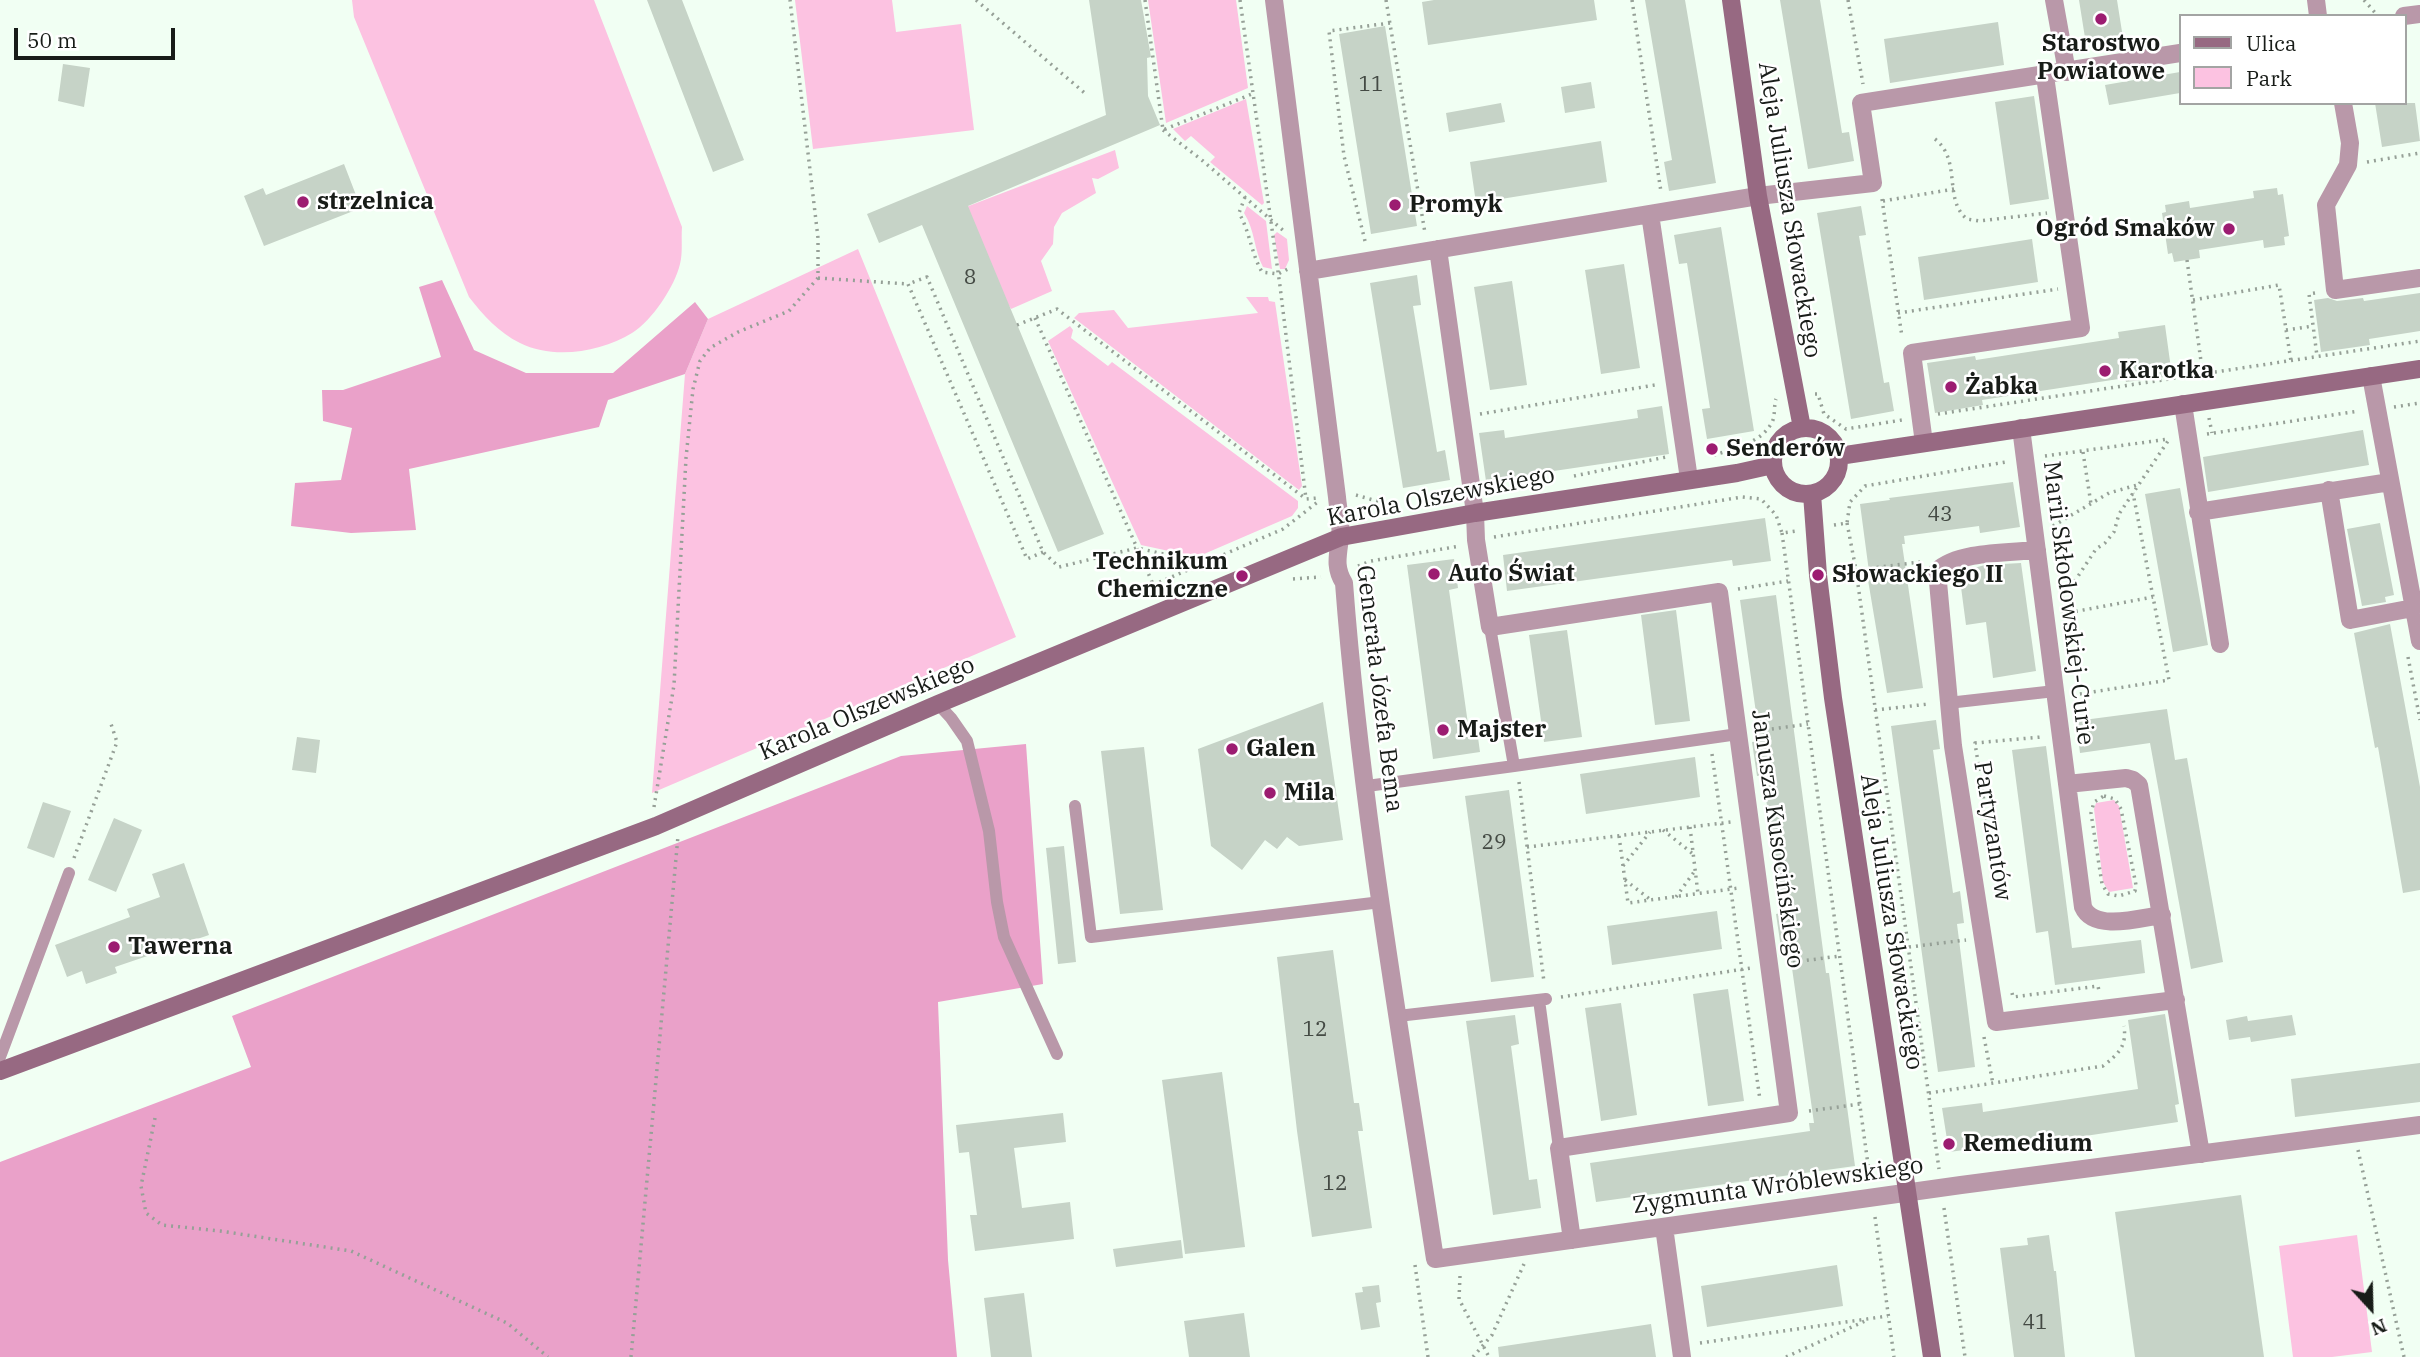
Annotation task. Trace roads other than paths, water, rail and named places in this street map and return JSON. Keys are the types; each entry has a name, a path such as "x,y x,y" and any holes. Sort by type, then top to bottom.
{"street":[{"name":"Generała Józefa Bema","path":"1275,0 1301,268 1337,497 1340,537 1336,552 1339,574 1344,583 1350,658 1381,902 1434,1259"},
{"name":"Aleja Juliusza Słowackiego","path":"1731,0 1758,196 1802,428"},
{"path":"2054,0 2067,72"},
{"path":"1301,268 1370,260 1758,196 1873,183 1861,103 2178,53"},
{"path":"1924,443 1912,353 2081,328 2073,287 2045,76"},
{"path":"2343,105 2350,143 2348,165 2326,205 2335,290 2420,278"},
{"path":"1657,213 1674,382 1689,479"},
{"path":"1433,250 1461,417 1490,627"},
{"path":"1839,456 2420,369"},
{"path":"2371,376 2420,641"},
{"path":"2183,404 2178,439 2198,512 2220,643"},
{"path":"1802,428 1822,432 1830,438 1839,456 1839,466 1830,484 1812,494 1802,494 1782,485 1773,465 1777,444 1792,430 1802,428"},
{"name":"Marii Skłodowskiej-Curie","path":"2021,428 2037,543 2053,619 2061,693 2061,735 2083,907 2087,915 2101,922 2162,915"},
{"name":"Karola Olszewskiego","path":"0,1071 656,826 938,704 1340,537 1773,465"},
{"path":"2198,512 2390,482"},
{"path":"2329,490 2350,620 2413,608"},
{"name":"Aleja Juliusza Słowackiego","path":"1812,494 1818,575 1833,698 1932,1357"},
{"name":"Partyzantów","path":"2037,543 1958,558 1944,564 1937,571 1944,703 1996,1022 2176,1000"},
{"name":"Janusza Kusocińskiego","path":"1490,627 1719,592 1770,965 1789,1114 1559,1148"},
{"name":"Marii Skłodowskiej-Curie","path":"2067,783 2126,778 2139,785 2201,1154"},
{"name":"Zygmunta Wróblewskiego","path":"1434,1259 1961,1185 2420,1125"},
{"path":"1559,1148 1572,1240"},
{"path":"1664,1227 1681,1351"}],"lane":[{"path":"1490,627 1515,766"},
{"path":"1944,703 2061,693"},
{"path":"938,704 967,741 989,831 1004,937 1057,1054"},
{"path":"1367,786 1738,734"},
{"path":"1075,806 1091,937 1381,902"},
{"path":"0,1057 69,873"},
{"path":"1398,1016 1543,1000 1559,1148"}],"place":[{"name":"Starostwo Powiatowe","path":"2101,19"},
{"name":"strzelnica","path":"303,202"},
{"name":"Promyk","path":"1395,205"},
{"name":"Ogród Smaków","path":"2229,229"},
{"name":"Karotka","path":"2105,371"},
{"name":"Żabka","path":"1951,387"},
{"name":"Senderów","path":"1712,449"},
{"name":"Auto Świat","path":"1434,574"},
{"name":"Słowackiego II","path":"1818,575"},
{"name":"Technikum Chemiczne","path":"1242,576"},
{"name":"Majster","path":"1443,730"},
{"name":"Galen","path":"1232,749"},
{"name":"Mila","path":"1270,793"},
{"name":"Tawerna","path":"114,947"},
{"name":"Remedium","path":"1949,1144"}]}
